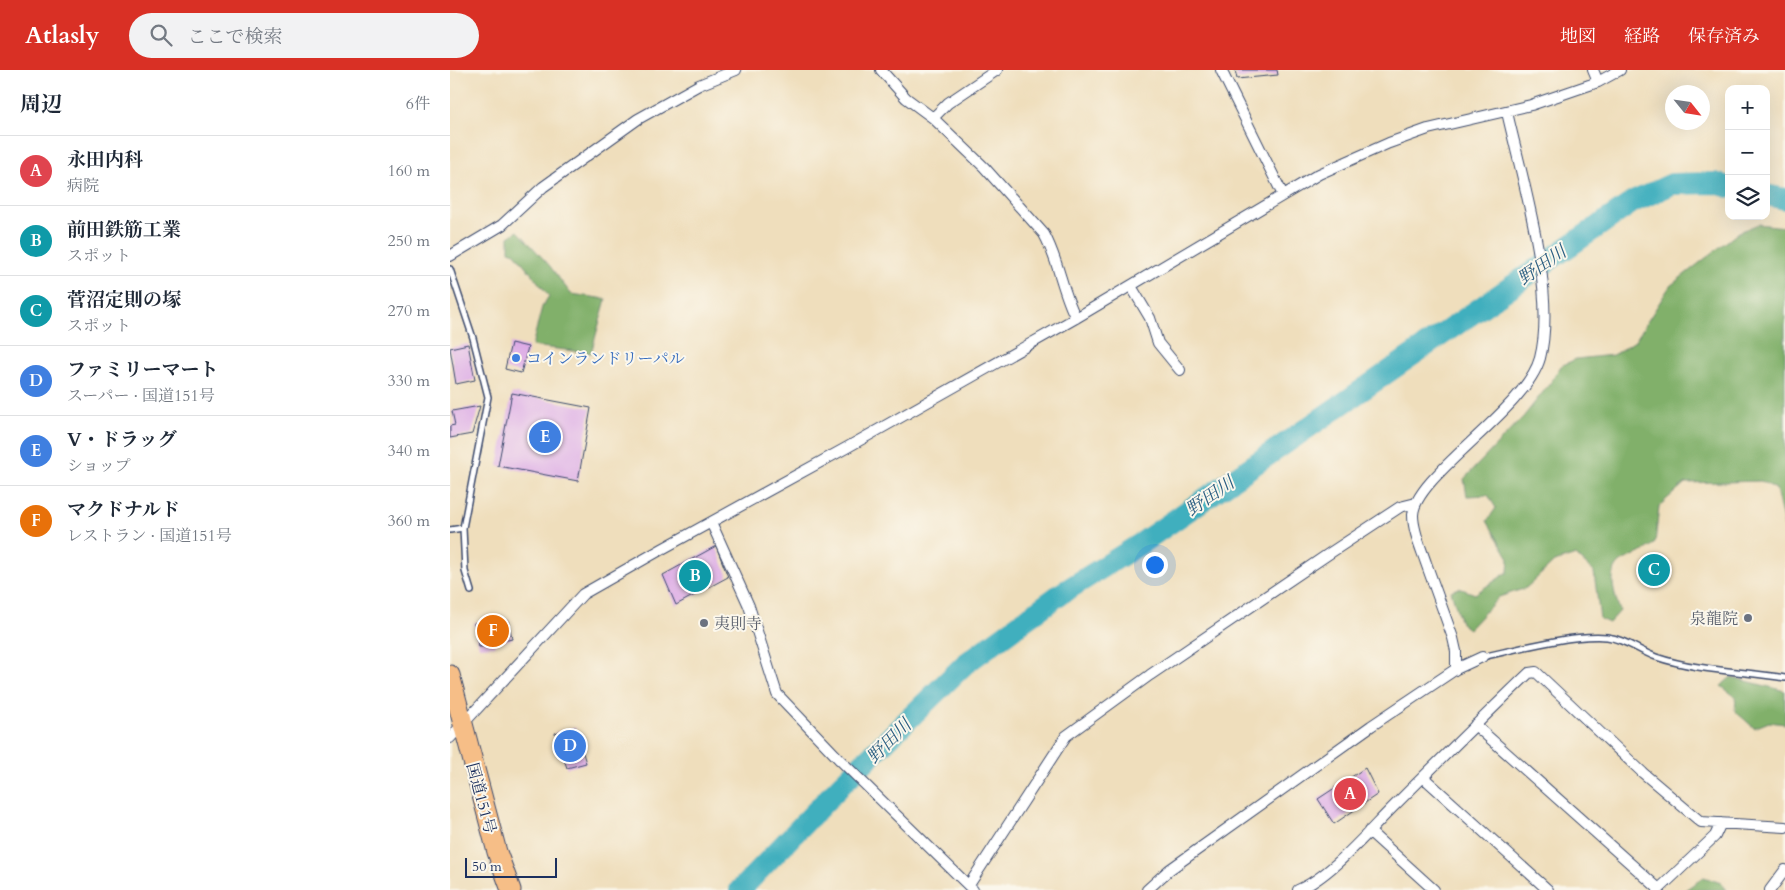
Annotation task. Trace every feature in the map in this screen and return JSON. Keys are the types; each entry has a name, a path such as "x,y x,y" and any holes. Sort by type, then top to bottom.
{"highway":[{"name":"国道151号","path":"450,675 456,731 511,890"}],"street":[{"path":"450,256 502,225 543,187 638,119 699,85 736,70"},
{"path":"881,70 906,98 933,118 984,167 1044,234 1051,246 1069,306 1076,318"},
{"path":"933,118 948,103 997,70"},
{"path":"1220,70 1283,195"},
{"path":"1593,70 1598,82"},
{"path":"456,731 583,594 1076,318 1319,174 1389,143 1428,129 1507,112 1598,82 1620,70"},
{"path":"1456,669 1456,651 1453,638 1416,534 1413,515 1416,503 1429,484 1522,392 1540,359 1545,319 1538,250 1507,112"},
{"path":"1131,286 1150,318 1158,343 1180,370"},
{"path":"710,522 749,606 777,694 971,888 1066,736 1150,675 1400,506 1416,503"},
{"path":"1147,890 1185,859 1371,726 1456,669 1482,657"},
{"path":"1298,890 1313,887 1475,725 1529,673 1536,672 1643,772 1701,822 1785,827"},
{"path":"1475,725 1658,890 1715,836 1722,823"},
{"path":"1423,777 1548,890"},
{"path":"1369,831 1434,890"},
{"path":"1770,890 1785,870"}],"lane":[{"path":"450,269 473,338 487,386 488,398 463,528 465,571 471,591"},
{"path":"450,530 463,528"},
{"path":"1482,657 1578,638 1607,637 1625,642 1656,657 1683,664 1785,678"}],"green space":[{"path":"1758,224 1785,227 1785,530 1776,489 1761,481 1685,483 1659,506 1655,543 1618,564 1613,577 1613,584 1620,611 1609,623 1600,619 1594,572 1576,555 1554,562 1526,588 1499,597 1469,629 1461,623 1451,591 1459,588 1475,594 1508,572 1509,558 1487,521 1496,508 1488,495 1467,496 1464,479 1524,416 1561,366 1576,359 1613,355 1635,341 1670,286 1739,232"},
{"path":"518,231 549,265 571,294 606,299 591,353 532,346 542,307 549,296 515,253 509,251 509,237"},
{"path":"1731,677 1785,691 1785,724 1769,722 1754,728 1735,711 1736,697 1721,686"},
{"path":"1704,877 1721,883 1727,890 1685,890"}],"building":[{"path":"1235,70 1277,70 1278,75 1237,79"},
{"name":"コインランドリーパル","path":"511,343 528,347 521,373 505,369"},
{"path":"468,344 475,380 456,384 450,348"},
{"path":"512,393 591,408 578,481 498,466"},
{"path":"480,406 472,434 450,438 450,426 455,425 452,411"},
{"path":"716,546 728,577 676,605 663,575"},
{"path":"495,618 496,623 508,620 512,639 495,643 494,646 479,647 474,623"},
{"path":"575,727 586,763 567,768 555,733"},
{"path":"1365,768 1378,794 1334,824 1318,799"}],"waterway":[{"name":"野田川","path":"740,890 843,783 965,664 1059,595 1140,544 1633,202 1672,184 1715,183 1725,186"},
{"name":"野田川","path":"1770,196 1785,199"}],"place":[{"name":"コインランドリーパル","path":"516,358"},
{"name":"V・ドラッグ","path":"545,437"},
{"name":"菅沼定則の塚","path":"1654,570"},
{"name":"前田鉄筋工業","path":"695,576"},
{"name":"泉龍院","path":"1748,618"},
{"name":"夷則寺","path":"704,623"},
{"name":"マクドナルド","path":"493,631"},
{"name":"ファミリーマート","path":"570,746"},
{"name":"永田内科","path":"1350,794"}]}
